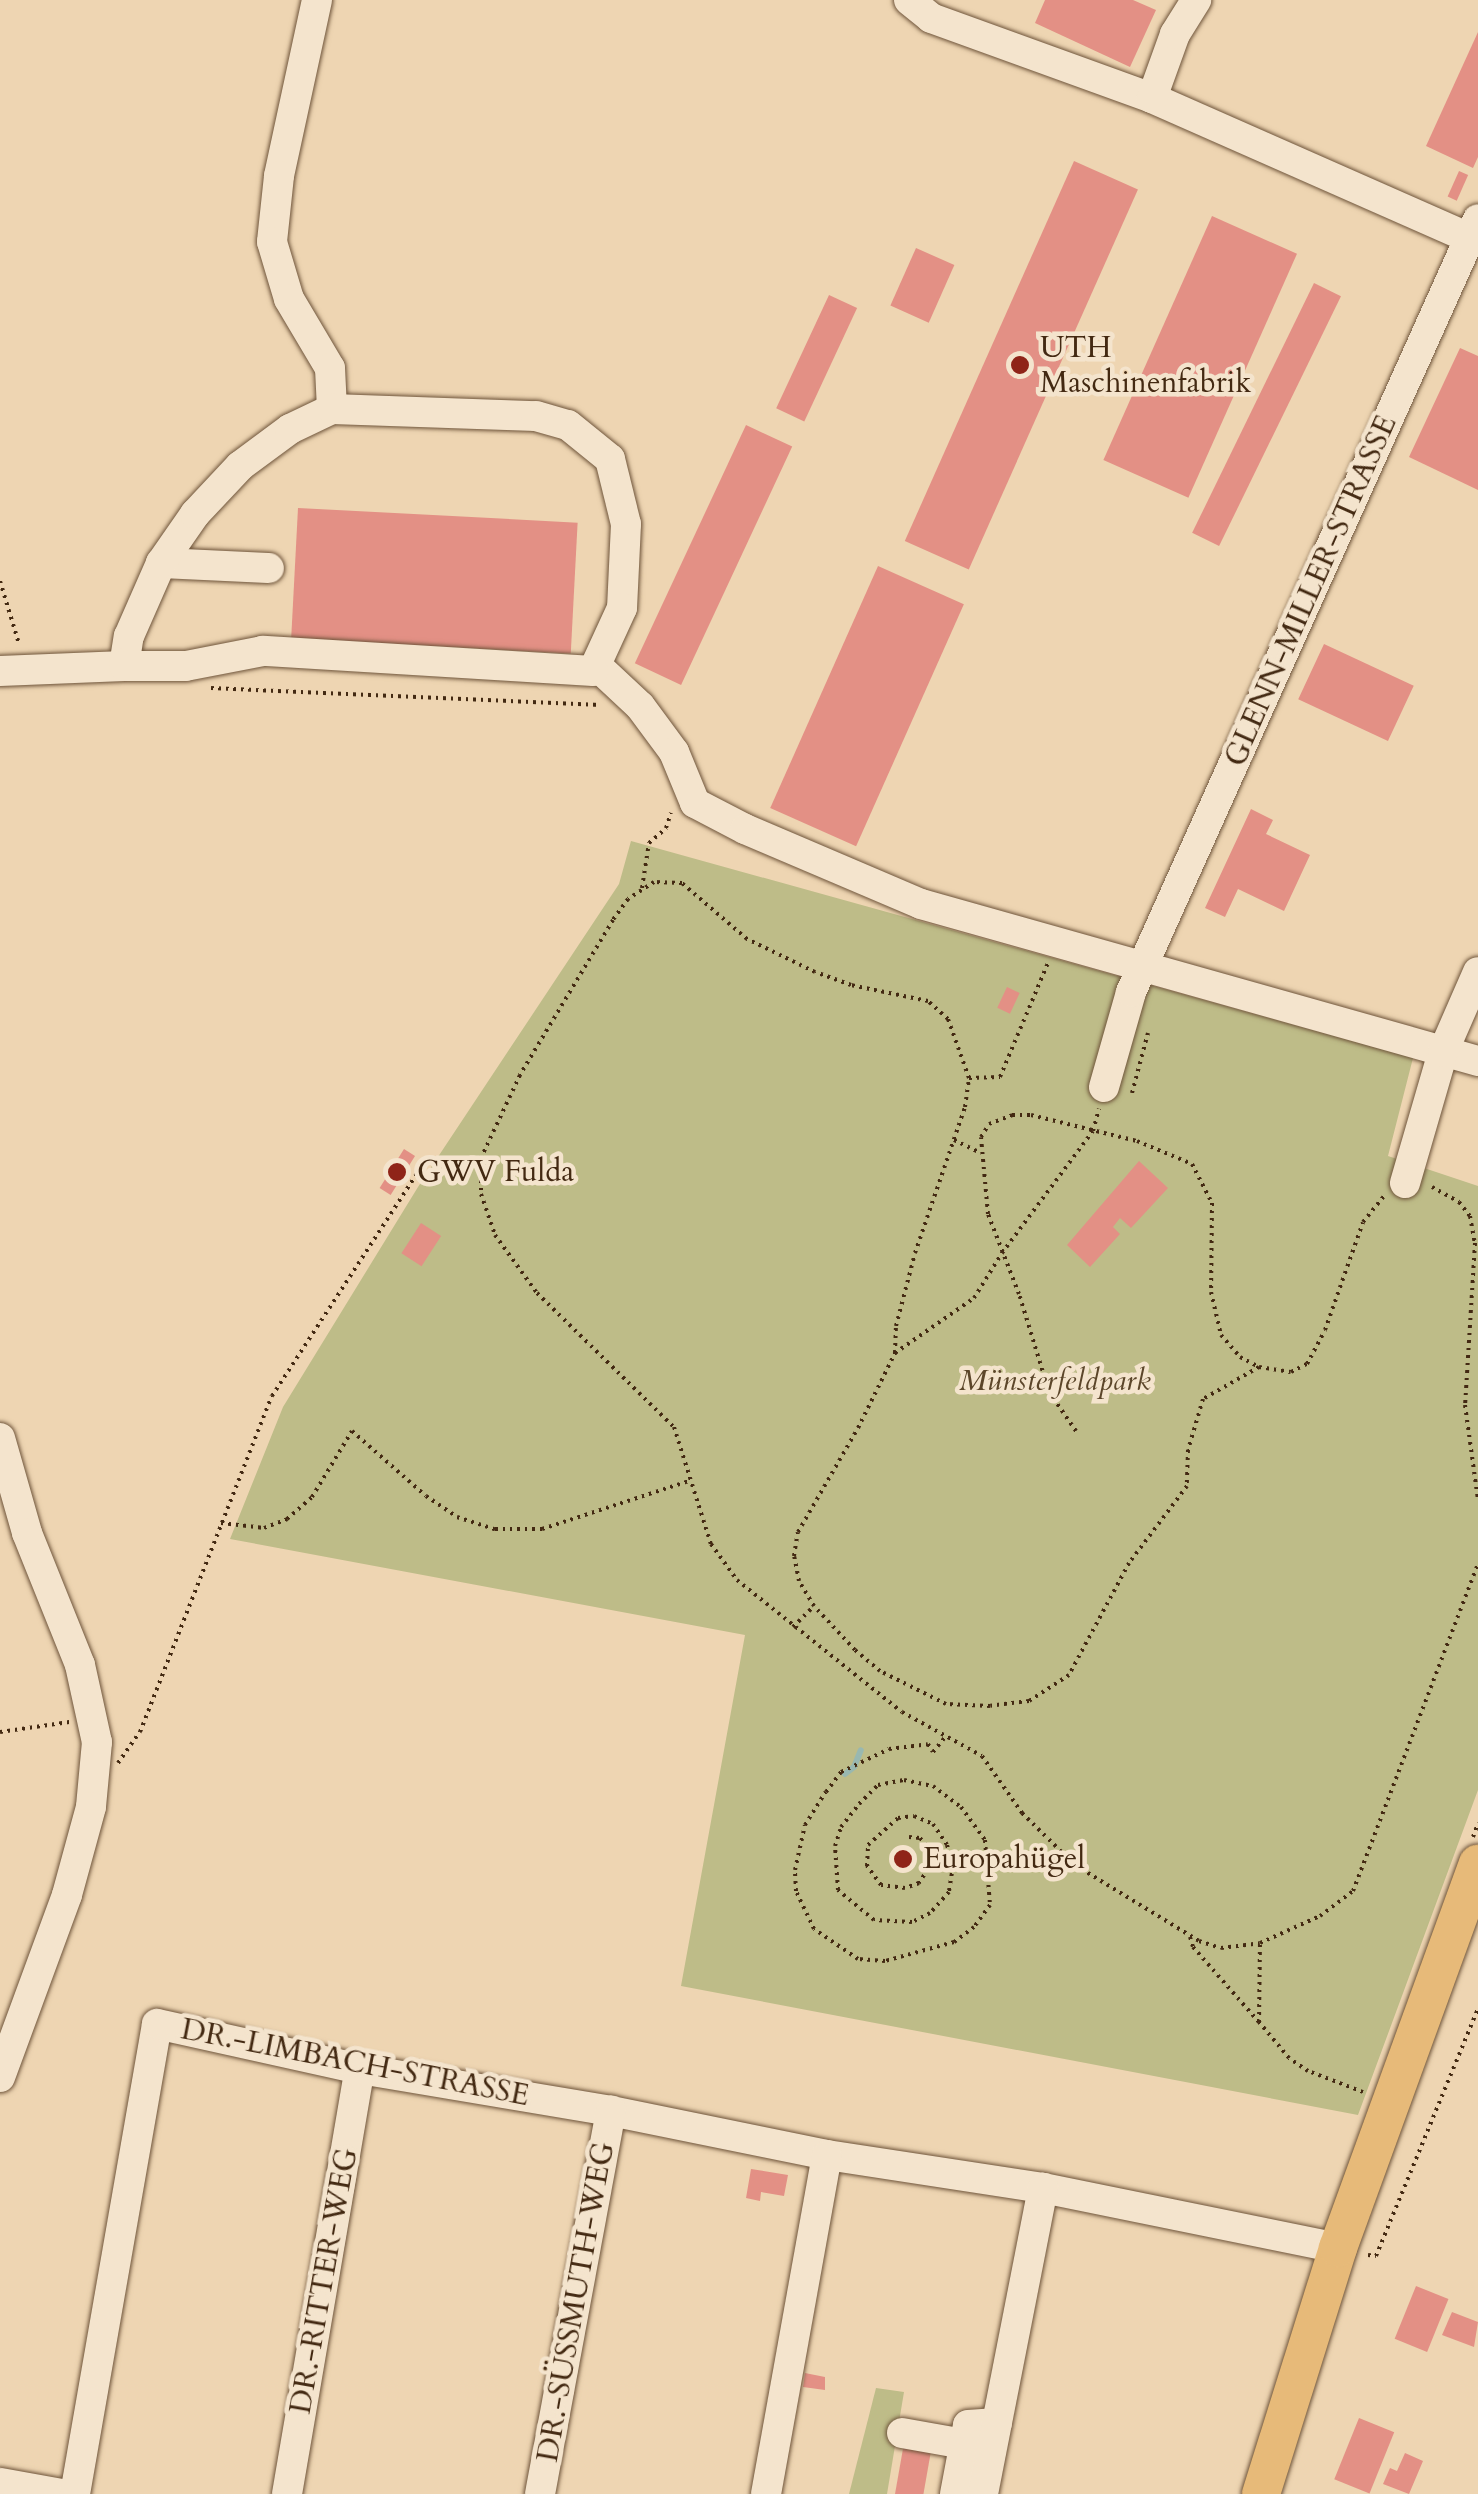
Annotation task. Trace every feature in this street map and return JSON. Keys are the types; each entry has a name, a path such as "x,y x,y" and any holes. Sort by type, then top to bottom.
{"main road":[{"path":"1261,2494 1343,2232 1478,1864"}],"street":[{"path":"317,0 278,176 272,242 289,298 330,368 332,409"},
{"path":"909,0 931,18 1152,98 1475,233"},
{"path":"1152,98 1175,34 1192,9"},
{"name":"GLENN-MILLER-STRASSE","path":"1118,1090 1130,992 1475,233"},
{"path":"13,669 186,666 264,651 593,671 622,608 626,524 610,460 568,425 536,416 332,409 290,429 240,466 195,514 161,563 129,636 124,666"},
{"path":"161,563 269,568"},
{"path":"596,665 640,706 674,752 695,803 745,829 921,904 1478,1061"},
{"path":"1406,1183 1443,1052 1478,972"},
{"path":"0,1438 27,1532 80,1665 94,1718 96,1774 67,1895 0,2077"},
{"name":"DR.-LIMBACH-STRASSE","path":"75,2494 156,2024 360,2068 611,2111 826,2155 1343,2232"},
{"name":"DR.-RITTER-WEG","path":"288,2494 360,2068"},
{"name":"DR.-SÜSSMUTH-WEG","path":"540,2494 611,2111"},
{"path":"766,2494 826,2155"},
{"path":"984,2494 1043,2188"},
{"path":"955,2494 968,2425 997,2424"},
{"path":"902,2434 964,2444"},
{"path":"0,2483 62,2494"}],"path":[{"path":"0,582 13,669"},
{"path":"207,688 640,706"},
{"path":"642,888 649,843 672,819 668,802"},
{"path":"895,1353 896,1326 915,1253 954,1140 969,1078 948,1019 928,1002 851,986 747,939 682,883 669,880 642,888 613,920 520,1075 480,1158 481,1194 495,1235 537,1293 662,1410 674,1426 720,1563 793,1627 902,1712 982,1756 1022,1813 1075,1865 1190,1936 1221,1948 1260,1943 1320,1916 1353,1891 1478,1563"},
{"path":"969,1078 1000,1077 1056,940"},
{"path":"1118,1090 1150,1022"},
{"path":"1076,1431 1049,1392 988,1214 980,1137 989,1124 1012,1115 1032,1115 1137,1141 1192,1164 1212,1203 1212,1292 1222,1335 1240,1357 1260,1367 1291,1372 1307,1364 1325,1330 1362,1222 1374,1204 1406,1183 1440,1188 1470,1216 1475,1243 1465,1405 1478,1500"},
{"path":"1093,1131 965,1307 924,1329 895,1353 798,1532 794,1556 798,1581 814,1606 880,1671 946,1704 990,1706 1029,1701 1054,1688 1069,1675 1129,1564 1187,1486 1188,1450 1204,1399 1260,1367"},
{"path":"954,1140 983,1154"},
{"path":"96,1774 123,1760 140,1732 272,1396 426,1160 480,1158"},
{"path":"221,1524 264,1528 287,1519 322,1484 352,1431 426,1496 457,1517 495,1529 542,1529 691,1480"},
{"path":"793,1627 814,1606"},
{"path":"0,1732 94,1718"},
{"path":"909,1837 920,1838 930,1850 928,1869 918,1883 905,1888 881,1885 867,1866 868,1845 898,1818 914,1816 933,1824 948,1845 953,1866 949,1892 930,1913 912,1922 874,1920 838,1890 835,1846 841,1827 859,1804 878,1785 904,1780 933,1786 961,1807 985,1840 990,1905 974,1926 954,1942 886,1960 858,1958 814,1929 796,1891 795,1870 804,1825 826,1792 842,1772 889,1748 928,1744 933,1752 947,1736"},
{"path":"1190,1936 1193,1947 1288,2058 1308,2071 1393,2101"},
{"path":"1259,2022 1260,1943"},
{"path":"1376,2256 1478,2009"}],"green space":[{"name":"Münsterfeldpark","path":"631,841 1413,1058 1388,1156 1478,1186 1478,1790 1358,2115 681,1986 745,1635 230,1539 283,1407 418,1187 619,884"},
{"path":"876,2388 904,2392 887,2494 849,2494"}],"building":[{"path":"1045,0 1133,0 1156,10 1130,67 1035,23"},
{"path":"1478,32 1478,157 1473,168 1426,146"},
{"name":"UTH Maschinenfabrik","path":"1074,161 1138,189 969,570 905,541"},
{"path":"1459,171 1468,175 1457,201 1448,197"},
{"path":"1212,216 1297,254 1188,498 1103,460"},
{"path":"916,248 954,265 929,323 890,306"},
{"path":"1314,283 1341,296 1219,546 1192,533"},
{"path":"829,295 857,308 804,421 776,408"},
{"path":"1460,348 1478,356 1478,490 1409,457"},
{"path":"746,425 792,447 681,685 635,663"},
{"path":"298,508 578,523 571,653 291,639"},
{"path":"878,566 964,604 856,846 770,808"},
{"path":"1324,644 1414,686 1388,741 1298,699"},
{"path":"1251,809 1273,820 1266,834 1310,855 1284,911 1238,889 1225,917 1205,908"},
{"path":"1007,987 1020,993 1010,1014 997,1008"},
{"name":"GWV Fulda","path":"404,1149 415,1156 391,1195 380,1188"},
{"path":"1139,1161 1168,1188 1131,1228 1120,1218 1113,1227 1120,1234 1090,1267 1067,1245"},
{"path":"421,1223 441,1236 422,1266 401,1253"},
{"path":"751,2169 788,2175 784,2196 761,2192 760,2201 746,2198"},
{"path":"1416,2286 1448,2299 1427,2352 1395,2339"},
{"path":"1452,2312 1478,2322 1474,2347 1442,2335"},
{"path":"805,2373 825,2377 825,2390 803,2387"},
{"path":"1359,2418 1394,2432 1370,2493 1334,2479"},
{"path":"904,2443 932,2448 923,2494 895,2494"},
{"path":"1405,2453 1423,2461 1409,2494 1383,2484 1390,2468 1397,2471"}],"waterway":[{"path":"845,1774 854,1767 861,1750"}],"place":[{"name":"UTH Maschinenfabrik","path":"1020,365"},
{"name":"GWV Fulda","path":"397,1172"},
{"name":"Europahügel","path":"903,1859"}]}
